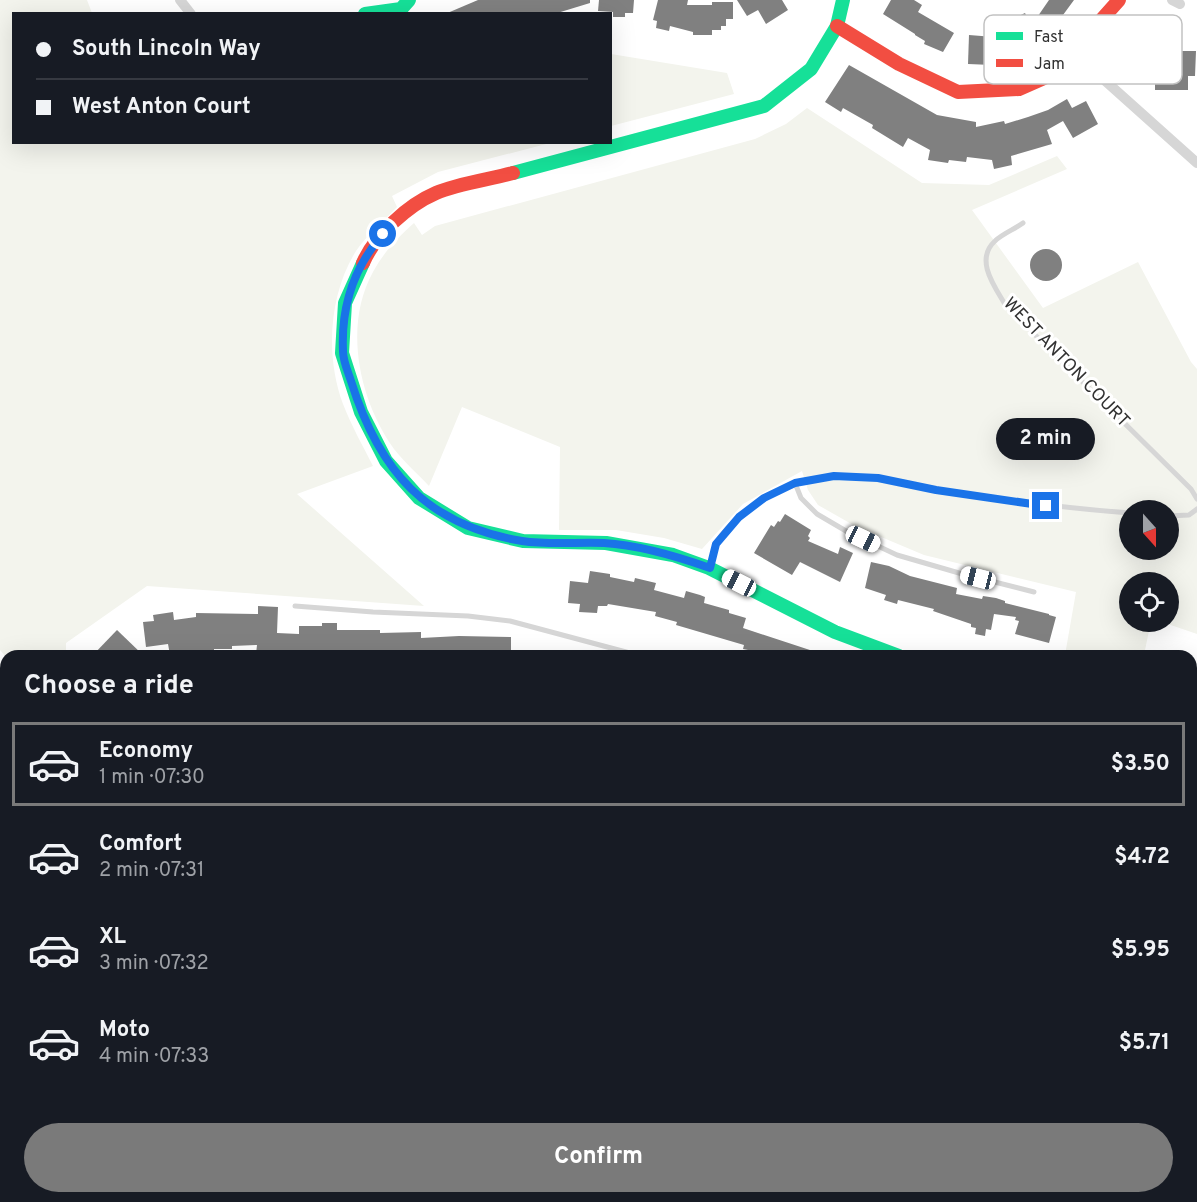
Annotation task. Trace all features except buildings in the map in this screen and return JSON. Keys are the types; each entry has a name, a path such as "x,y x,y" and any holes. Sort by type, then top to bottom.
{"street":[{"path":"180,0 189,12"},
{"path":"379,12 400,9 409,0"},
{"path":"843,0 837,26 811,69 764,106 436,193 398,217 368,251 345,303 342,353 361,412 386,461 419,498 468,528 523,541 606,543 673,555 710,568 835,632 883,650"},
{"path":"1106,15 1119,0"},
{"path":"837,26 898,64 958,92 1019,89 1030,84"},
{"path":"1109,84 1197,163"}],"lane":[{"name":"WEST ANTON COURT","path":"1023,223 994,241 986,253 986,265 992,282 1006,306 1191,489 1197,499"},
{"path":"710,568 716,544 739,517 764,498 795,483 834,476 878,478 936,490 1035,504 1119,512"},
{"path":"795,483 801,498 817,514 846,531 897,555 1034,592"},
{"path":"1179,515 1189,515 1197,509"},
{"path":"295,606 468,616 510,621 619,650"}],"shaded area":[{"path":"0,0 87,0 92,12 12,12 12,144 546,144 438,172 392,196 397,207 356,251 340,286 335,306 332,346 337,385 353,428 373,466 297,494 424,606 147,586 66,643 66,650 0,650"},
{"path":"612,54 727,73 734,94 612,126"},
{"path":"807,108 922,183 989,185 1057,156 1067,169 972,210 1043,308 1138,262 1191,362 1197,369 1197,634 1179,628 1179,572 1119,572 1119,632 1149,632 1145,650 1066,650 1076,592 924,555 855,526 818,505 808,490 802,471 743,504 702,549 664,538 616,530 559,530 560,447 462,407 429,486 402,459 382,430 364,386 357,339 364,293 377,265 391,246 414,223 422,235 435,226 755,139 786,124"}],"traffic: fast":[{"path":"379,12 401,9 409,0"},
{"path":"513,173 764,106 811,69 837,26 843,0"},
{"path":"363,263 345,303 342,353 361,412 386,461 419,498 468,528 523,541 606,543 673,555 709,568 835,632 883,650"}],"traffic: jam":[{"path":"1106,15 1119,0"},
{"path":"837,26 899,64 958,92 1019,89 1030,84"},
{"path":"363,263 368,252 384,232 404,213 425,198 453,187 513,173"}],"route":[{"path":"383,234 368,251 345,303 342,353 361,412 386,461 419,498 468,528 523,541 606,543 673,555 710,568 716,544 739,517 764,498 795,483 834,476 878,478 936,490 1046,506"}]}
